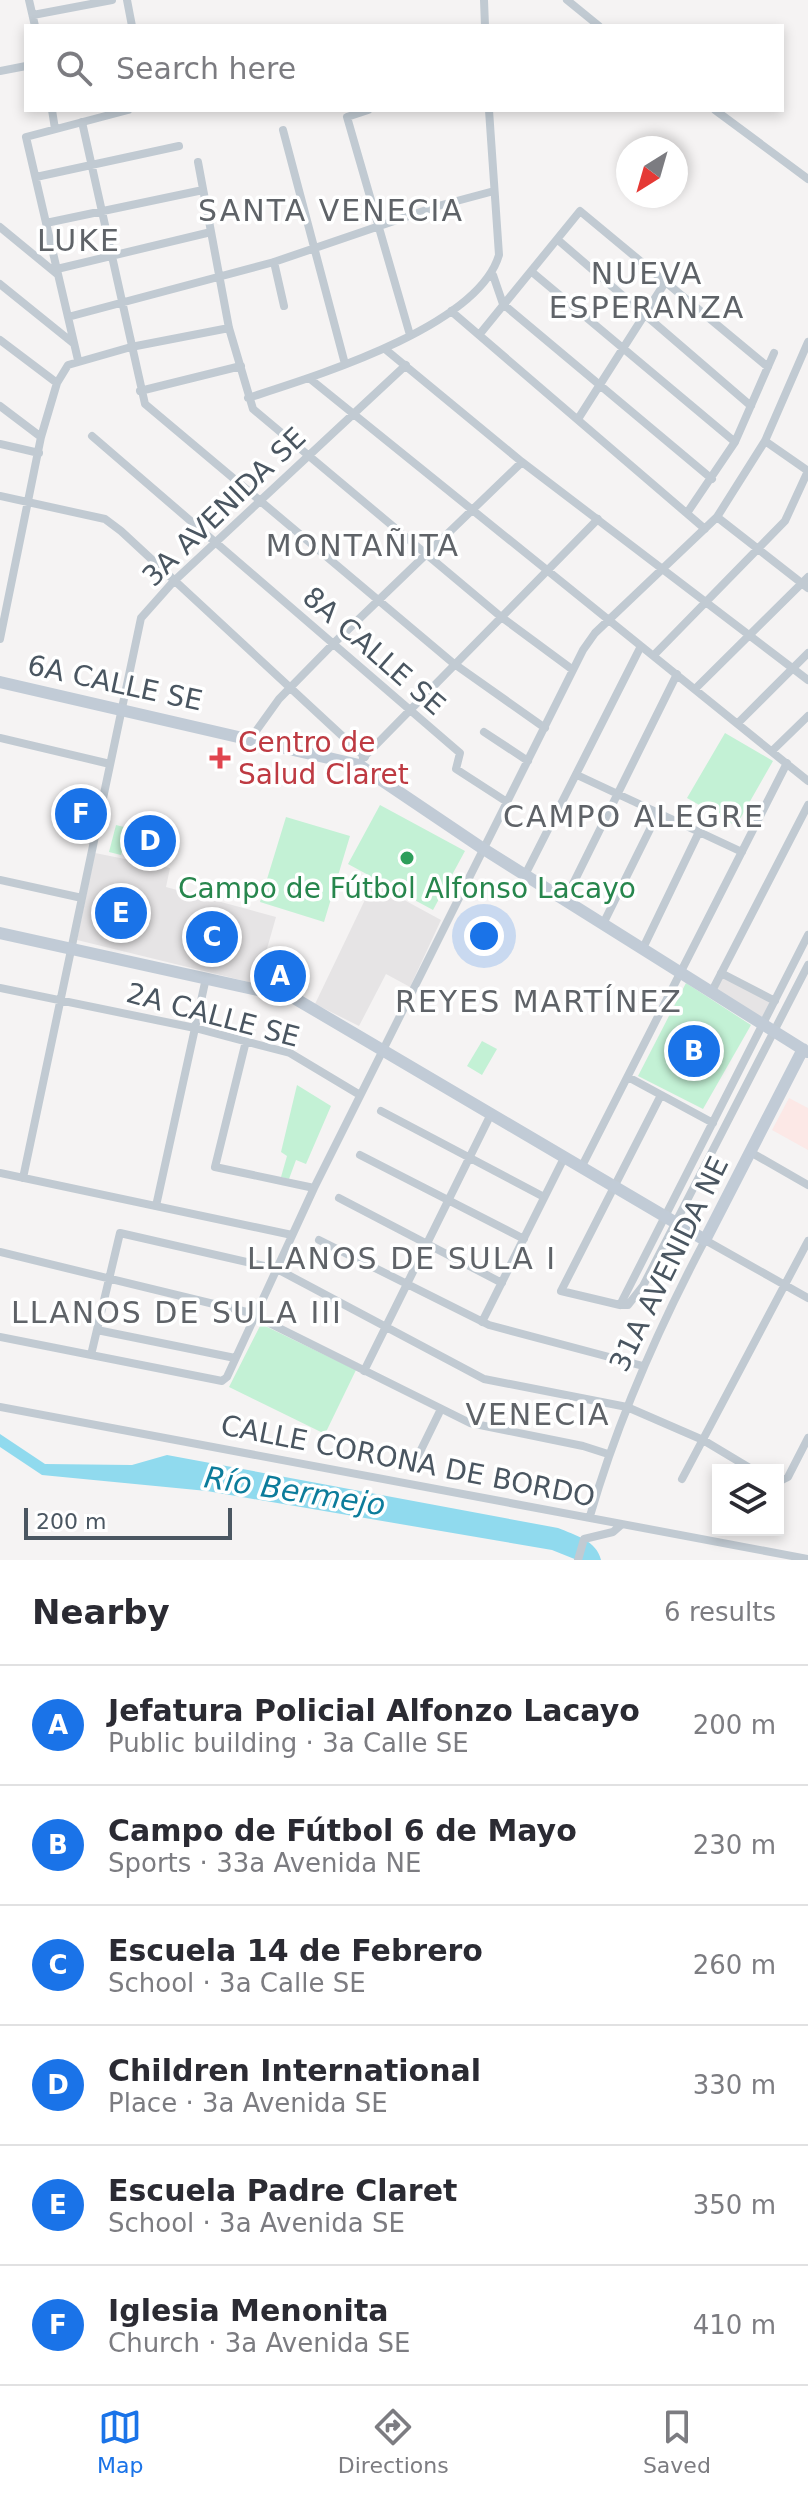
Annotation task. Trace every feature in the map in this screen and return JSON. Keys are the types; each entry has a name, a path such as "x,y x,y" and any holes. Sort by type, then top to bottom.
{"street":[{"path":"29,0 35,24"},
{"path":"33,15 112,0"},
{"path":"127,0 132,24"},
{"path":"484,0 485,24"},
{"path":"567,0 597,24"},
{"path":"0,71 24,66"},
{"path":"52,112 55,129"},
{"path":"78,360 26,137 120,112"},
{"path":"362,112 347,117 410,335"},
{"path":"248,398 385,349 451,311 493,275 499,255 489,112"},
{"path":"718,112 808,179"},
{"path":"82,122 145,404 453,663 545,728"},
{"path":"283,130 345,364"},
{"path":"36,177 179,146"},
{"path":"198,162 229,328 248,398 259,416 500,616 573,670"},
{"path":"46,223 203,190"},
{"path":"68,317 274,262 494,191"},
{"path":"479,335 580,211 768,367"},
{"path":"0,227 57,271"},
{"path":"57,271 211,232"},
{"path":"558,240 751,406"},
{"path":"274,262 284,306"},
{"path":"532,272 735,442"},
{"path":"493,275 503,304 712,479"},
{"path":"578,419 666,281"},
{"path":"0,284 74,344"},
{"path":"451,311 705,529"},
{"path":"0,639 41,437 57,383 68,365 131,347 229,328"},
{"path":"0,340 57,383"},
{"path":"0,1337 222,1381 314,1188 573,670 595,633 717,517 765,441 808,342"},
{"path":"385,349 522,462 808,680"},
{"path":"687,513 735,442 774,353"},
{"name":"3A AVENIDA SE","path":"23,1178 141,618 173,582 406,365"},
{"path":"140,391 241,366"},
{"path":"309,378 352,416 610,619 808,781"},
{"path":"0,406 41,437"},
{"name":"8A CALLE SE","path":"92,436 460,753 456,769 507,802"},
{"path":"654,655 785,521 808,471 765,441"},
{"path":"0,444 39,453"},
{"path":"251,738 333,644 522,462"},
{"path":"0,496 105,519 293,687 362,761 453,663 598,519"},
{"path":"695,689 749,633 806,583 717,517"},
{"path":"526,873 641,646"},
{"path":"738,723 808,653"},
{"path":"566,898 677,674"},
{"name":"6A CALLE SE","path":"0,682 362,761 482,848 644,946 768,1028 806,1048"},
{"path":"772,751 808,716"},
{"path":"484,732 528,761"},
{"path":"0,738 110,764"},
{"path":"581,1168 787,763"},
{"path":"577,775 742,852"},
{"path":"712,991 805,820 808,805"},
{"path":"604,922 658,813"},
{"path":"644,946 699,832"},
{"path":"0,880 82,898"},
{"path":"0,933 294,998 490,1116 808,1298"},
{"path":"661,1095 561,1291 628,1305 643,1286 768,1028 775,1001 808,935"},
{"path":"620,1305 713,1123 808,965"},
{"path":"721,973 775,1001"},
{"path":"156,1206 206,978"},
{"name":"2A CALLE SE","path":"0,988 195,1028 296,1055 360,1095"},
{"path":"246,1041 215,1167 314,1188"},
{"name":"31A AVENIDA NE","path":"590,1516 608,1454 643,1366 806,1048"},
{"path":"628,1077 713,1123"},
{"path":"381,1111 544,1197"},
{"path":"364,1371 490,1116"},
{"path":"752,1153 808,1185"},
{"path":"360,1155 524,1239"},
{"path":"482,1322 564,1158"},
{"path":"0,1173 292,1235"},
{"path":"339,1198 502,1283"},
{"path":"91,1355 120,1233 277,1269 484,1379 627,1407 703,1440 743,1464"},
{"path":"319,1240 482,1322 643,1366"},
{"path":"682,1479 808,1241"},
{"path":"0,1252 255,1314"},
{"path":"265,1321 470,1423 608,1454"},
{"path":"97,1330 235,1358"},
{"name":"CALLE CORONA DE BORDO","path":"0,1407 808,1559"},
{"path":"418,1456 441,1409"},
{"path":"784,1479 808,1438"},
{"path":"578,1560 584,1539 613,1532 621,1525"}],"shaded area":[{"path":"95,853 170,868 166,887 276,917 257,984 77,940"},
{"path":"373,883 441,920 410,987 386,974 359,1026 315,1004"},
{"path":"723,976 770,1001 761,1019 716,990"},
{"path":"789,1098 808,1108 808,1150 772,1130"}],"green space":[{"path":"725,733 773,761 736,826 687,798"},
{"name":"Campo de Fútbol Alfonso Lacayo","path":"380,805 465,851 433,910 348,864"},
{"path":"286,817 350,836 324,922 260,902"},
{"path":"116,825 128,828 121,855 109,852"},
{"path":"686,983 751,1025 703,1109 638,1076"},
{"path":"482,1041 497,1049 482,1075 467,1066"},
{"path":"297,1085 331,1106 306,1164 296,1160 289,1179 281,1177 287,1156 281,1152"},
{"path":"261,1324 356,1370 325,1434 229,1387"}],"water":[{"name":"Río Bermejo","path":"0,1434 45,1464 132,1465 167,1455 558,1528 590,1543 601,1560 577,1560 552,1550 207,1491 42,1475 0,1447"}],"place":[{"name":"Centro de Salud Claret","path":"220,758"},
{"name":"Iglesia Menonita","path":"81,814"},
{"name":"Children International","path":"150,841"},
{"name":"Campo de Fútbol Alfonso Lacayo","path":"407,858"},
{"name":"Escuela Padre Claret","path":"121,913"},
{"name":"Escuela 14 de Febrero","path":"212,937"},
{"name":"Jefatura Policial Alfonzo Lacayo","path":"280,976"},
{"name":"Campo de Fútbol 6 de Mayo","path":"694,1051"}],"district":[{"name":"SANTA VENECIA","path":"331,210"},
{"name":"LUKE","path":"79,240"},
{"name":"NUEVA ESPERANZA","path":"647,290"},
{"name":"MONTAÑITA","path":"363,545"},
{"name":"CAMPO ALEGRE","path":"634,816"},
{"name":"REYES MARTÍNEZ","path":"539,1001"},
{"name":"LLANOS DE SULA I","path":"402,1258"},
{"name":"LLANOS DE SULA III","path":"177,1312"},
{"name":"VENECIA","path":"538,1414"}]}
